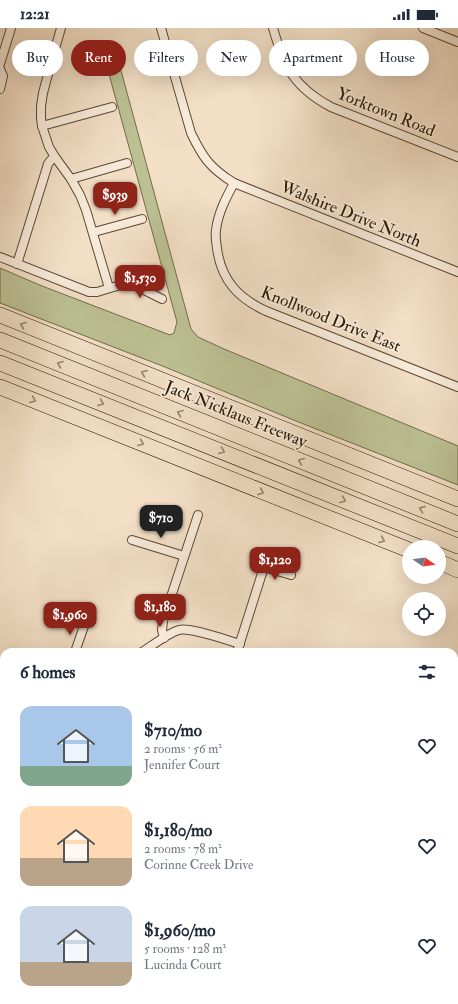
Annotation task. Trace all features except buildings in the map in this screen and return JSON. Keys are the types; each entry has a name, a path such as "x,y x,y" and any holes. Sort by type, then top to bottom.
{"highway":[{"path":"0,315 458,499"},
{"name":"Jack Nicklaus Freeway","path":"0,340 458,524"},
{"path":"0,363 458,546"},
{"path":"0,387 402,547"},
{"path":"446,565 458,570"}],"street":[{"path":"0,64 11,28"},
{"path":"61,28 43,93 41,106 42,126 49,147 72,179 84,205 94,232 109,288"},
{"name":"Walshire Drive North","path":"161,28 191,133 198,149 207,162 219,174 234,183 458,272"},
{"name":"Yorktown Road","path":"273,28 286,65 294,78 305,90 318,100 331,107 458,157"},
{"path":"423,28 458,42"},
{"path":"0,69 3,76 0,89"},
{"path":"42,126 112,107"},
{"path":"17,264 48,164 55,157"},
{"path":"72,179 127,163"},
{"name":"Knollwood Drive East","path":"234,183 221,210 215,239 220,265 224,274 245,300 266,311 458,387"},
{"path":"94,232 142,219"},
{"path":"0,257 89,292 97,292 160,273"},
{"path":"128,282 162,299"},
{"path":"164,638 162,630 163,621 198,515"},
{"path":"132,540 184,556"},
{"path":"148,648 179,630 186,629 238,648 264,567 291,575"},
{"path":"76,648 84,626"}],"green space":[{"path":"110,76 122,76 191,329 198,337 224,349 458,446 458,485 165,367 0,303 0,268 42,286 170,335 174,333 177,322"}]}
